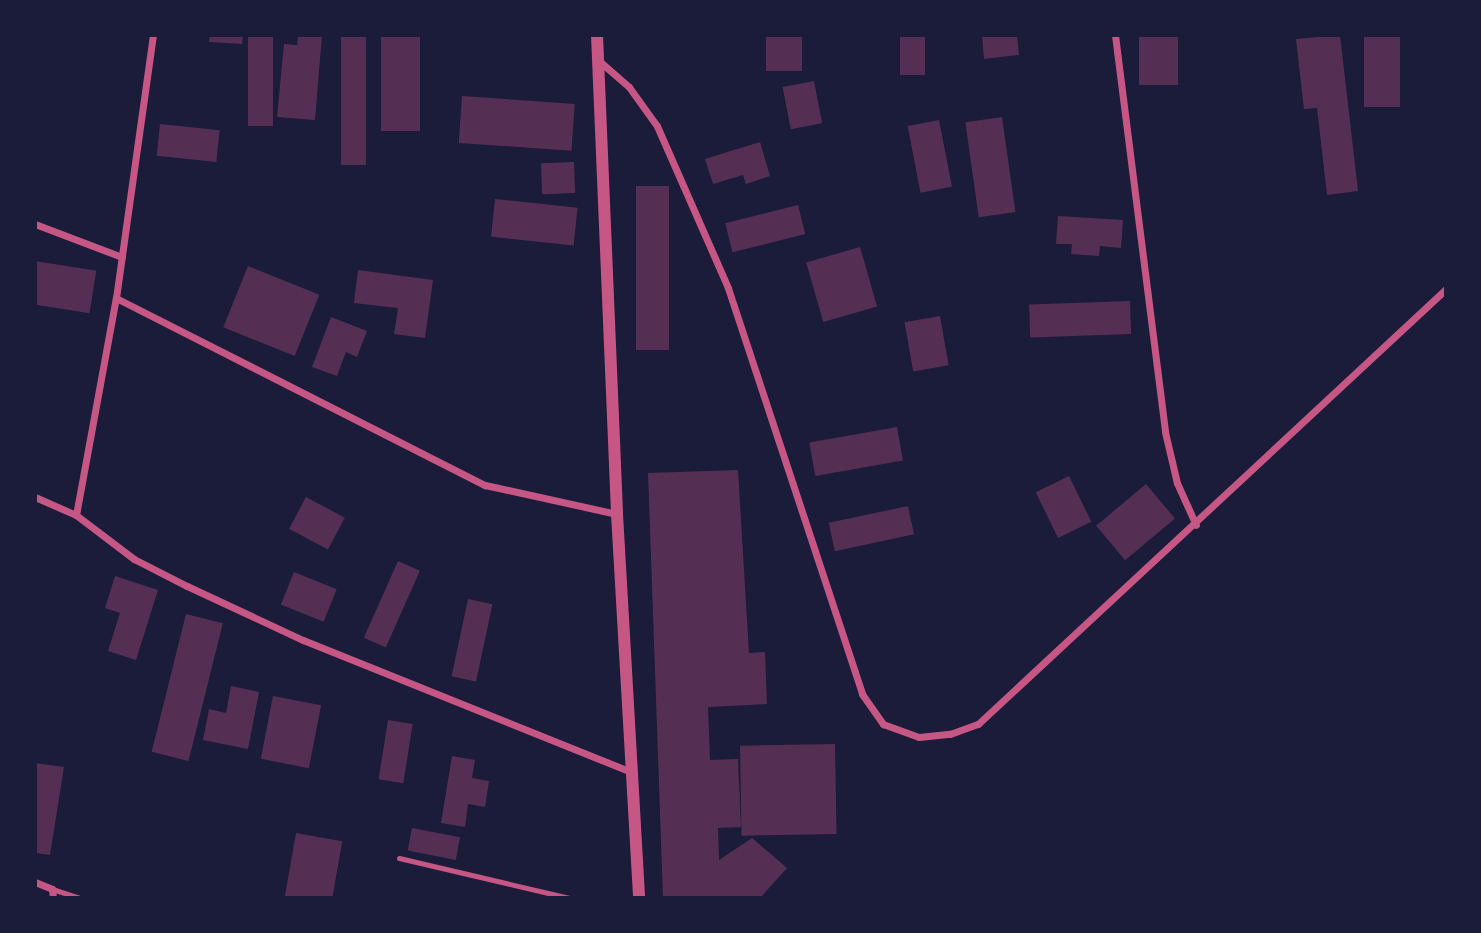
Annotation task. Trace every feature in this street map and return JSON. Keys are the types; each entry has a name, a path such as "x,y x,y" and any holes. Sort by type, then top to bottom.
{"street":[{"path":"76,515 116,298 153,35"},
{"path":"597,35 617,514 639,898"},
{"path":"1115,35 1165,432 1177,483 1196,525"},
{"path":"597,60 629,87 657,126 728,288 862,694 883,724 919,737 950,734 978,724 1196,525 1446,289"},
{"path":"35,224 122,257"},
{"path":"116,298 485,485 617,514"},
{"path":"35,497 76,515 134,559 187,586 303,639 632,772"},
{"path":"35,882 52,889 53,898"}],"lane":[{"path":"399,858 569,898"},
{"path":"52,889 80,898"}],"building":[{"path":"210,35 243,35 242,44 209,42"},
{"path":"248,35 273,35 273,126 248,126"},
{"path":"298,35 322,35 315,120 277,117 284,44 297,45"},
{"path":"341,35 366,35 366,165 341,165"},
{"path":"381,35 420,35 420,131 381,131"},
{"path":"766,35 802,35 802,71 766,71"},
{"path":"900,35 925,35 925,75 900,75"},
{"path":"982,35 1017,35 1019,55 984,59"},
{"path":"1139,35 1178,35 1178,85 1139,85"},
{"path":"1340,35 1358,191 1327,195 1317,108 1304,109 1296,39"},
{"path":"1364,35 1400,35 1400,107 1364,107"},
{"path":"814,81 822,123 791,129 783,87"},
{"path":"462,96 575,104 571,151 459,143"},
{"path":"1002,117 1015,212 979,217 965,122"},
{"path":"939,120 952,187 921,193 908,126"},
{"path":"160,124 220,130 216,162 157,156"},
{"path":"760,142 770,176 746,184 743,175 713,184 705,159"},
{"path":"574,162 575,193 542,194 541,163"},
{"path":"636,186 669,186 669,350 636,350"},
{"path":"495,199 578,208 574,245 491,237"},
{"path":"798,205 805,234 732,252 725,223"},
{"path":"1058,216 1123,220 1121,248 1100,246 1099,256 1071,254 1072,244 1056,244"},
{"path":"860,247 877,307 823,322 806,262"},
{"path":"35,261 96,271 90,313 35,305"},
{"path":"248,266 319,295 295,356 223,327"},
{"path":"358,270 433,280 425,338 394,334 398,308 354,303"},
{"path":"1130,301 1131,334 1030,338 1029,305"},
{"path":"940,316 949,365 913,371 905,322"},
{"path":"331,317 367,331 357,357 346,352 337,376 312,367"},
{"path":"897,427 903,460 815,476 809,442"},
{"path":"738,470 749,653 765,652 767,704 708,707 710,760 738,759 741,827 718,828 719,860 752,838 787,868 760,898 663,898 648,473"},
{"path":"1069,476 1091,522 1058,538 1036,492"},
{"path":"1146,484 1175,518 1125,560 1096,526"},
{"path":"306,497 345,518 328,549 289,529"},
{"path":"908,506 914,534 835,551 829,523"},
{"path":"398,561 420,571 386,647 364,638"},
{"path":"294,572 337,589 324,622 281,604"},
{"path":"115,576 158,590 136,660 108,651 120,613 105,608"},
{"path":"468,599 492,604 476,681 452,676"},
{"path":"186,614 223,623 189,761 152,752"},
{"path":"231,686 259,692 248,749 203,740 209,709 226,713"},
{"path":"273,696 321,705 309,768 261,759"},
{"path":"388,720 413,724 403,783 379,779"},
{"path":"835,744 837,834 742,836 740,746"},
{"path":"452,756 475,760 472,778 489,781 485,807 468,804 465,827 441,823"},
{"path":"35,763 64,767 50,855 35,853"},
{"path":"412,828 460,837 456,860 408,851"},
{"path":"296,833 342,841 332,898 285,898"}]}
